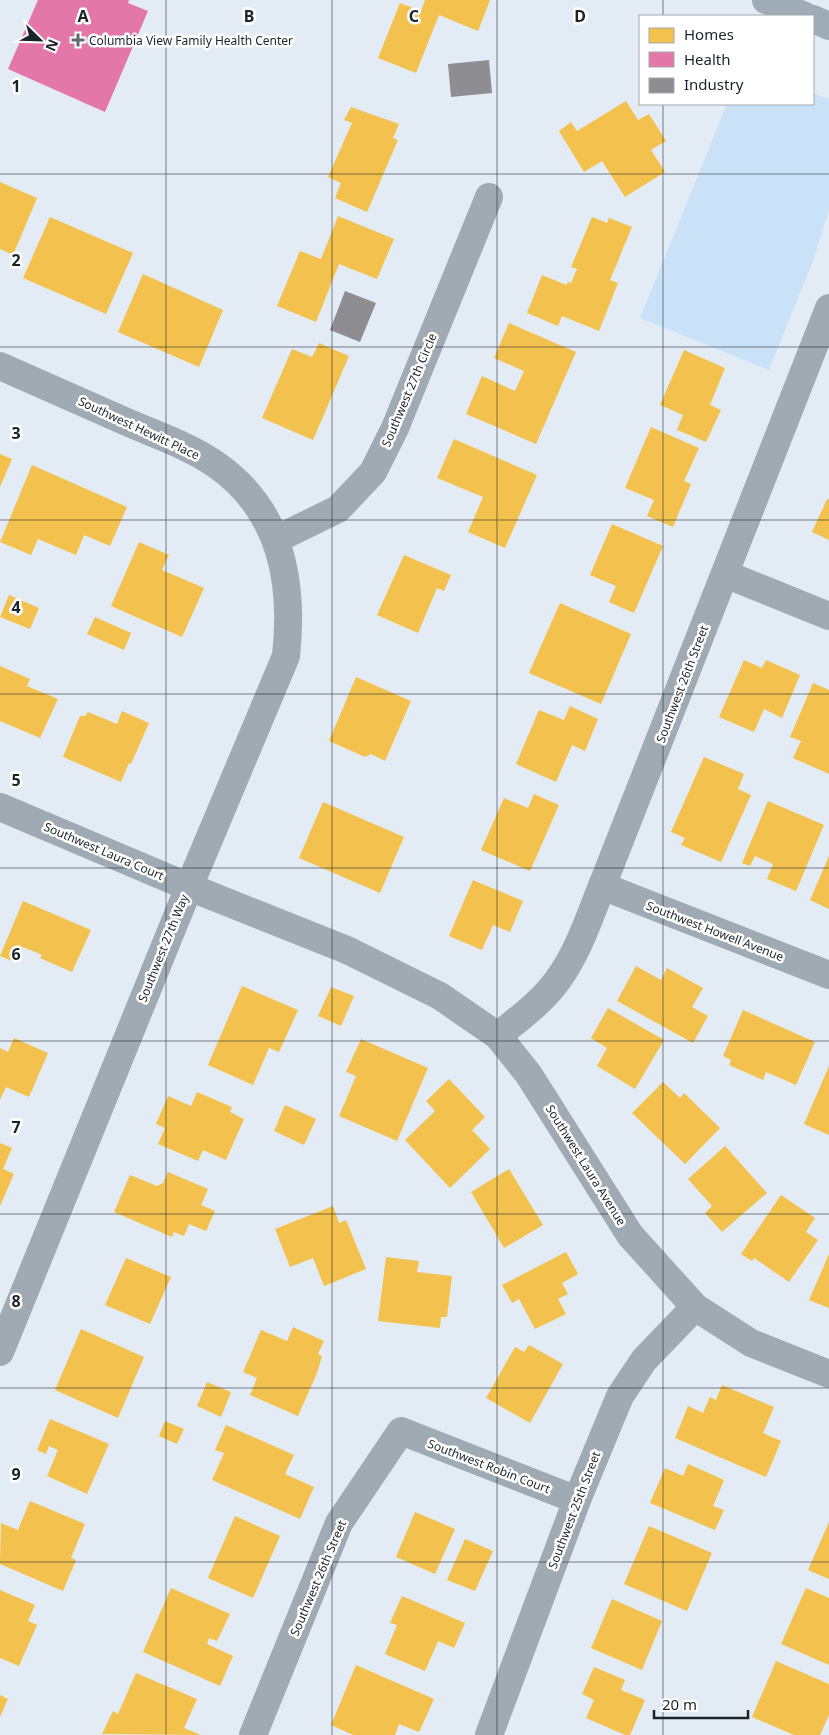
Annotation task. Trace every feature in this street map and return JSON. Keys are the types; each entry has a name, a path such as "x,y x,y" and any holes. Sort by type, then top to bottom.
{"main road":[{"path":"766,0 803,15"},
{"path":"814,20 829,26"}],"street":[{"name":"Southwest 27th Circle","path":"277,539 338,509 373,472 395,428 489,197"},
{"name":"Southwest 26th Street","path":"498,1036 536,1005 557,981 572,956 602,886 829,308"},
{"name":"Southwest Hewitt Place","path":"0,366 184,447 218,466 256,502 277,539"},
{"name":"Southwest 27th Way","path":"0,1352 189,887 286,656 290,622 288,589 277,539"},
{"path":"725,574 829,616"},
{"name":"Southwest Laura Court","path":"0,807 189,887 346,950"},
{"name":"Southwest Howell Avenue","path":"602,886 829,975"},
{"name":"Southwest Laura Avenue","path":"346,950 440,996 498,1036 529,1075 630,1235 695,1307 751,1343 829,1374"},
{"name":"Southwest 25th Street","path":"489,1735 577,1500 620,1396 644,1360 695,1307"},
{"name":"Southwest 26th Street","path":"253,1735 339,1523 401,1431"},
{"name":"Southwest Robin Court","path":"401,1431 577,1500"}],"shaded area":[{"path":"814,93 829,99 829,210 813,261 769,370 640,318 727,105 814,105"}],"building: Homes":[{"path":"425,0 490,0 478,31 439,15 416,73 378,58 400,3 421,11"},
{"path":"626,101 638,120 649,114 666,141 651,150 665,172 625,197 602,161 584,172 559,131 571,122 577,131"},
{"path":"351,107 399,124 393,138 398,140 367,212 335,198 341,183 328,177 352,123 344,120"},
{"path":"0,182 37,198 13,255 0,249"},
{"path":"338,216 394,239 377,279 339,264 316,322 277,306 300,251 321,259"},
{"path":"50,217 133,253 106,314 23,278"},
{"path":"592,217 607,223 609,218 632,227 610,280 618,283 599,331 562,316 558,326 527,313 542,275 566,285 568,282 571,283 577,269 571,267"},
{"path":"143,274 223,310 199,367 118,332"},
{"path":"509,323 576,352 536,444 466,414 482,376 515,391 524,371 494,358"},
{"path":"319,343 349,356 313,440 262,418 292,349 312,357"},
{"path":"684,350 725,368 710,405 721,410 706,442 677,430 683,415 660,405"},
{"path":"651,427 699,448 684,481 691,484 673,527 647,516 654,500 625,488"},
{"path":"454,439 537,475 505,548 468,532 483,497 437,478"},
{"path":"0,454 12,459 0,487"},
{"path":"32,465 127,507 110,546 84,535 76,555 38,539 31,555 0,542"},
{"path":"827,499 829,500 829,540 812,532"},
{"path":"612,524 663,546 634,613 609,602 616,586 590,575"},
{"path":"139,542 169,555 162,570 204,588 182,637 111,606"},
{"path":"404,555 451,575 444,591 437,588 418,633 377,615"},
{"path":"9,595 39,608 30,629 0,617"},
{"path":"560,603 631,634 601,704 529,673"},
{"path":"95,617 131,633 124,650 87,634"},
{"path":"744,660 762,668 766,660 800,675 782,718 764,709 754,732 719,717"},
{"path":"0,666 30,679 27,686 58,699 40,738 0,721"},
{"path":"356,677 411,701 385,761 371,754 365,757 329,741"},
{"path":"813,683 829,690 829,774 793,758 801,741 790,737"},
{"path":"570,706 598,719 585,751 572,745 556,782 516,764 539,710 564,720"},
{"path":"122,711 149,723 121,782 63,757 80,716 85,716 88,712 117,724"},
{"path":"704,757 744,774 738,789 751,795 721,862 681,845 685,838 671,832"},
{"path":"534,794 559,805 530,871 481,850 504,798 528,808"},
{"path":"768,801 824,825 796,891 767,879 773,864 755,856 750,866 742,863"},
{"path":"323,802 404,837 380,893 299,858"},
{"path":"829,856 829,909 810,900"},
{"path":"473,880 523,901 510,932 493,925 482,950 449,936"},
{"path":"23,901 91,930 72,972 40,958 42,955 23,947 17,963 0,956"},
{"path":"636,966 661,980 667,968 703,988 692,1007 708,1016 693,1043 617,1001"},
{"path":"242,986 298,1010 279,1052 269,1048 253,1085 208,1065"},
{"path":"331,987 354,996 341,1026 318,1016"},
{"path":"608,1008 664,1040 635,1089 597,1066 607,1048 591,1038"},
{"path":"743,1010 815,1042 796,1085 766,1072 763,1080 729,1065 731,1060 723,1056"},
{"path":"14,1038 48,1053 29,1097 6,1087 0,1100 0,1048 8,1052"},
{"path":"361,1039 428,1068 397,1141 339,1116 356,1076 346,1072"},
{"path":"829,1066 829,1135 804,1124"},
{"path":"449,1079 485,1117 472,1130 490,1149 450,1188 405,1140 435,1111 426,1101"},
{"path":"663,1082 680,1098 684,1093 720,1128 685,1164 632,1113"},
{"path":"197,1092 232,1107 230,1112 244,1119 226,1160 203,1150 198,1161 158,1144 165,1128 156,1124 168,1096 191,1106"},
{"path":"285,1105 316,1119 304,1145 274,1131"},
{"path":"0,1143 12,1148 3,1169 14,1174 0,1206"},
{"path":"725,1146 767,1193 722,1232 705,1213 712,1206 688,1179"},
{"path":"509,1169 543,1225 504,1248 471,1192"},
{"path":"168,1172 208,1189 201,1205 215,1211 206,1231 189,1224 184,1236 174,1232 172,1237 114,1212 130,1175 157,1186 163,1183"},
{"path":"781,1195 815,1218 806,1232 818,1240 789,1282 754,1258 752,1261 741,1254"},
{"path":"333,1206 339,1223 346,1220 366,1269 324,1286 313,1258 290,1267 275,1229"},
{"path":"566,1252 578,1274 562,1283 568,1294 558,1299 566,1314 535,1329 519,1299 512,1303 502,1285"},
{"path":"829,1254 829,1308 809,1300"},
{"path":"386,1257 419,1261 417,1272 452,1276 447,1317 441,1317 440,1328 378,1321"},
{"path":"126,1258 171,1277 150,1324 105,1305"},
{"path":"293,1327 324,1341 318,1354 322,1356 317,1373 298,1416 250,1395 257,1378 243,1372 261,1330 287,1341"},
{"path":"81,1329 144,1357 118,1418 55,1390"},
{"path":"529,1345 563,1364 530,1423 486,1398 515,1347 524,1352"},
{"path":"207,1382 231,1392 221,1417 197,1406"},
{"path":"722,1385 774,1407 763,1433 781,1441 766,1477 675,1438 688,1406 703,1413 710,1397 716,1400"},
{"path":"50,1419 109,1444 87,1494 47,1476 58,1450 49,1446 46,1454 37,1450"},
{"path":"165,1421 184,1429 177,1444 159,1436"},
{"path":"226,1425 294,1455 285,1474 314,1487 300,1519 212,1480 224,1453 215,1450"},
{"path":"688,1464 724,1480 713,1506 724,1510 715,1530 650,1503 665,1468 683,1476"},
{"path":"30,1501 85,1524 71,1558 76,1560 63,1591 0,1564 1,1523 18,1530"},
{"path":"415,1512 455,1529 435,1574 396,1557"},
{"path":"235,1516 280,1536 253,1598 208,1578"},
{"path":"829,1522 829,1579 808,1570"},
{"path":"649,1526 712,1553 687,1611 624,1584"},
{"path":"465,1539 493,1551 475,1591 447,1580"},
{"path":"171,1588 230,1614 217,1641 209,1638 207,1644 233,1656 220,1686 143,1652"},
{"path":"806,1588 829,1598 829,1665 781,1644"},
{"path":"0,1590 35,1605 28,1621 37,1625 19,1666 0,1658"},
{"path":"402,1596 465,1623 454,1648 438,1641 425,1671 385,1654 397,1625 390,1623"},
{"path":"612,1599 662,1621 642,1670 591,1648"},
{"path":"776,1661 829,1684 829,1715 820,1735 794,1735 752,1717"},
{"path":"356,1665 434,1699 419,1732 399,1724 395,1735 353,1735 331,1725"},
{"path":"594,1667 625,1680 621,1690 645,1700 630,1735 625,1735 586,1718 594,1700 582,1694"},
{"path":"136,1673 197,1699 184,1728 201,1735 102,1734 113,1711 118,1714"},
{"path":"0,1695 8,1699 0,1717"}],"building: Health":[{"name":"Columbia View Family Health Center","path":"38,0 129,0 128,3 148,11 105,112 8,69"}],"building: Industry":[{"path":"489,60 492,93 451,97 448,64"},
{"path":"345,291 376,303 360,342 330,330"}],"place":[{"name":"Columbia View Family Health Center","path":"78,40"}]}
